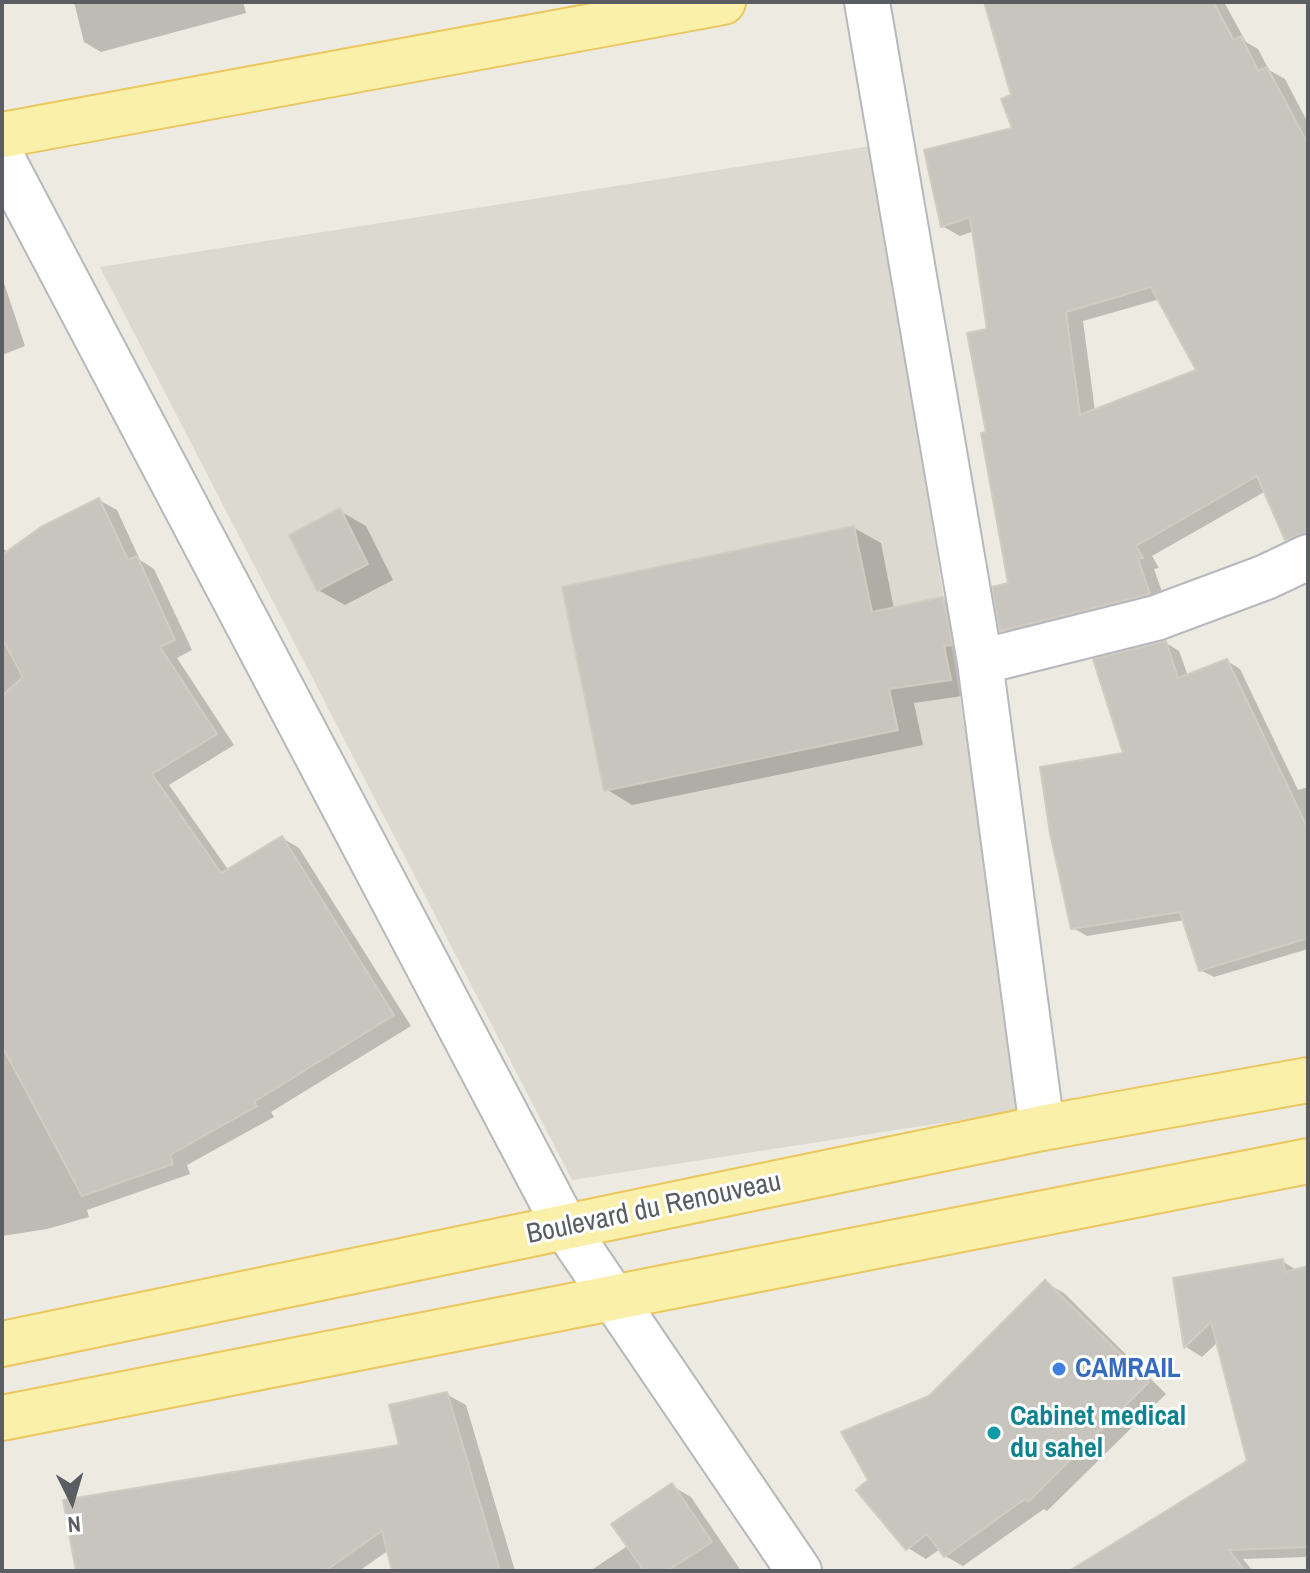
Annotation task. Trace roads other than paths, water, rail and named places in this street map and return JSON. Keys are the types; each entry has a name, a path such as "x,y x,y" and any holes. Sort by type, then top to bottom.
{"main road":[{"path":"2,135 723,2"},
{"name":"Boulevard du Renouveau","path":"2,1344 1042,1128 1308,1080"},
{"path":"2,1418 1308,1161"}],"street":[{"path":"867,2 980,662 1042,1128"},
{"path":"2,158 566,1228 799,1571"},
{"path":"980,662 1156,618 1266,577 1308,557"}],"place":[{"name":"CAMRAIL","path":"1059,1369"},
{"name":"Cabinet medical du sahel","path":"994,1433"}]}
